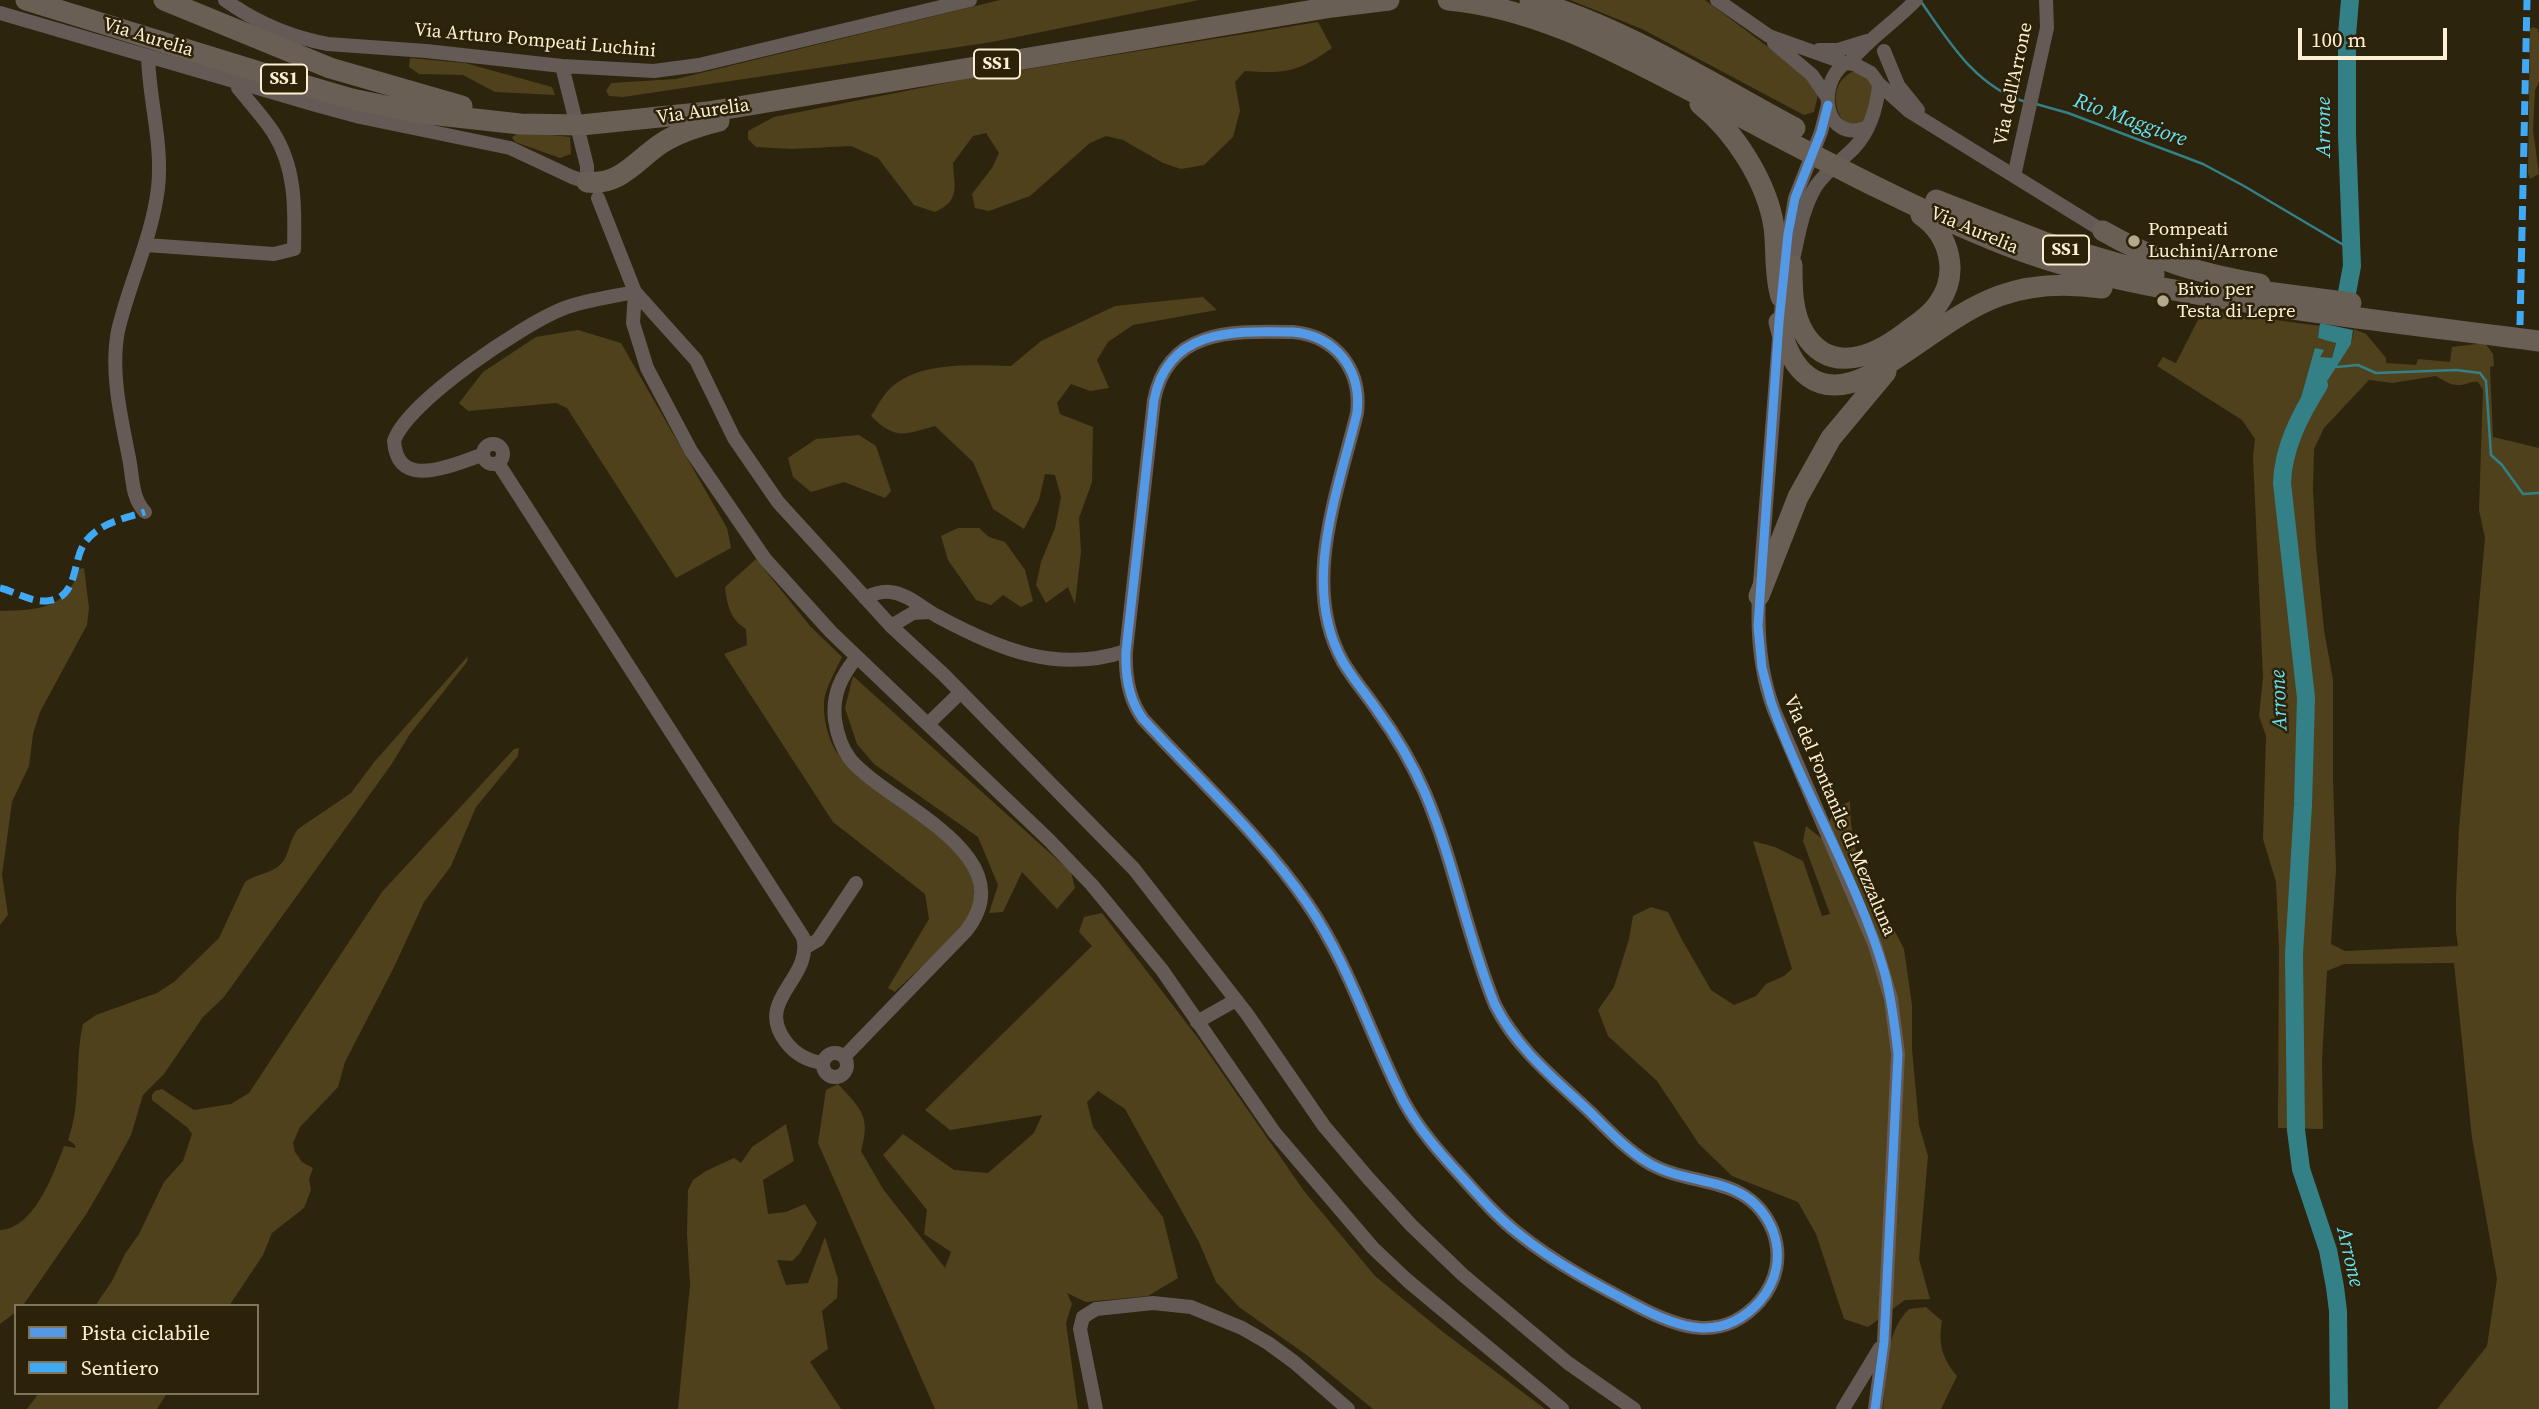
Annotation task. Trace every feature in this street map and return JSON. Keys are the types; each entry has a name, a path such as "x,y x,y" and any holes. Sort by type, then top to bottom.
{"highway":[{"name":"Via Aurelia","path":"26,0 352,99 448,117 547,118 708,113 1332,7 1389,0"},
{"name":"Via Aurelia","path":"69,0 338,81 396,95 547,118"},
{"path":"164,0 330,68 462,106"},
{"name":"Via Aurelia","path":"603,116 1289,0"},
{"name":"Via Aurelia","path":"1448,0 1497,8 1574,33 1801,139"},
{"name":"Via Aurelia","path":"1530,0 1620,35 1925,211 2040,258 2123,282 2224,299 2322,306 2539,341"},
{"path":"1637,63 1647,73 1701,104 1715,116 1735,141 1755,175 1770,210 1782,300"},
{"path":"593,190 617,177 663,143 704,125 911,79"},
{"name":"Via Aurelia","path":"1861,173 2095,259 2169,277 2288,293 2322,306"},
{"path":"1788,271 1800,326 1809,341 1828,355 1853,358 1876,353 1933,311 1945,293 1950,274 1948,252 1943,238 1923,216 1873,191 1861,173"},
{"path":"2103,231 2152,257 2178,267 2274,286 2288,293"},
{"path":"1779,322 1792,360 1810,378 1822,384 1836,385 1853,383 1868,376 1973,306 2007,293 2036,286 2081,285 2157,295 2224,299"},
{"name":"Via Aurelia","path":"2364,312 2539,327"},
{"path":"1759,596 1798,497 1831,438 1896,359"}],"street":[{"name":"Via Arturo Pompeati Luchini","path":"225,0 264,24 312,41 643,72 687,67 970,0"},
{"path":"1717,0 1769,36 1812,75 1827,101 1833,119 1841,127 1852,130 1868,127 1884,51 1903,14"},
{"path":"1827,101 1831,78 1916,0"},
{"name":"Via dell'Arrone","path":"2014,176 2047,28 2046,0"},
{"path":"0,13 360,117 510,148 593,190"},
{"path":"1769,36 1868,71 1904,107 2103,231"},
{"path":"1798,47 1832,51 1872,40"},
{"path":"1884,51 1900,88 1930,123"},
{"path":"145,512 134,495 118,398 116,358 119,330 146,245 157,197 159,161 148,56"},
{"path":"562,66 593,190 635,292 696,360 722,416 762,481 810,539 891,626 961,692 1134,869 1236,1000 1324,1126 1396,1210 1463,1275 1528,1331 1633,1409"},
{"path":"146,245 274,254 294,249 295,199 285,154 273,132 238,88 239,82"},
{"name":"Via del Fontanile di Mezzaluna","path":"1788,271 1785,255 1795,198 1821,132 1827,101"},
{"name":"Via del Fontanile di Mezzaluna","path":"1868,127 1860,141 1829,170 1815,188 1788,271 1779,322 1759,596 1759,646 1771,702 1865,920 1884,973 1893,1011 1898,1054 1884,1342 1875,1409"},
{"path":"635,292 564,308 521,331 422,404 407,418 394,441 399,457 408,469 421,473 482,454 488,463 498,463 803,937 806,947 803,962 780,999 777,1026 796,1052 823,1063 828,1075 839,1076 847,1068 845,1057 966,932 976,916 980,899 977,874 962,849 943,831 860,769 842,746 836,725 834,696 849,665 857,657"},
{"path":"635,292 633,323 642,354 691,451 765,559 857,657 1049,840 1092,885 1161,970 1274,1132 1365,1239 1401,1275 1562,1409"},
{"path":"1293,332 1314,336 1326,342 1347,362 1355,378 1358,394 1357,413 1328,533 1322,570 1323,603 1337,650 1403,749 1422,786 1489,989 1509,1031 1535,1060 1645,1161 1675,1174 1735,1189 1759,1208 1773,1233 1778,1257 1770,1287 1754,1307 1733,1321 1711,1327 1696,1328 1670,1323 1556,1262 1519,1235 1488,1206 1437,1149 1412,1114 1340,960 1307,902 1271,857 1139,714 1128,684 1126,651 1154,400 1159,380 1167,366 1185,348 1219,335 1293,332"},
{"path":"865,598 880,592 892,592 908,597 930,612 982,638 1036,657 1085,661 1126,651"},
{"path":"891,626 913,613 930,612"},
{"path":"928,724 961,692"},
{"path":"806,947 818,940 856,883"},
{"path":"1197,1022 1236,1000"},
{"path":"1096,1409 1080,1327 1083,1317 1099,1309 1166,1303 1191,1307 1259,1337 1294,1362 1348,1409"},
{"path":"1843,1409 1884,1342"}],"shaded area":[{"path":"1000,0 1199,0 992,42 623,97 609,96 606,91 611,83 676,79"},
{"path":"1570,0 1705,0 1806,75 1819,91 1814,112 1804,115 1642,29"},
{"path":"1318,22 1332,48 1300,67 1271,72 1245,71 1235,82 1240,111 1233,137 1204,165 1181,169 1163,163 1123,140 1106,136 1090,143 1030,196 989,211 975,208 972,194 992,168 999,153 986,133 973,136 953,163 955,186 952,198 935,212 914,205 878,158 851,146 792,149 756,147 748,139 748,131 774,117 966,79"},
{"path":"2530,29 2538,29 2539,35 2539,82 2535,90 2533,130 2539,174 2530,179"},
{"path":"410,58 465,63 552,87 555,95 495,92 463,75 419,74 409,67"},
{"path":"1852,72 1861,72 1872,85 1868,119 1858,124 1845,123 1837,110 1836,102 1840,82"},
{"path":"520,132 570,137 571,154 560,158 515,142 512,137"},
{"path":"1203,297 1217,310 1133,325 1108,342 1097,360 1109,388 1090,391 1071,384 1057,403 1060,414 1093,427 1092,482 1079,518 1081,552 1075,604 1068,587 1046,603 1036,585 1041,562 1055,528 1061,497 1055,475 1045,474 1039,500 1024,529 993,509 973,462 935,426 908,433 894,432 871,416 886,393 898,382 912,375 962,365 1011,366 1041,341 1115,306"},
{"path":"2203,310 2320,326 2318,338 2336,342 2332,358 2320,358 2316,348 2300,401 2351,344 2354,329 2366,334 2386,358 2386,363 2416,365 2418,359 2450,362 2452,347 2485,343 2493,354 2494,366 2490,367 2493,437 2539,448 2539,1409 2437,1409 2487,1346 2497,1279 2472,1138 2454,963 2344,964 2327,971 2322,1060 2323,1129 2278,1128 2279,949 2276,882 2263,839 2266,736 2259,716 2263,677 2253,457 2255,439 2242,420 2157,366 2163,357 2176,363","holes":["2436,376 2450,384 2478,382 2483,390 2479,510 2485,538 2459,828 2456,897 2458,946 2345,951 2331,944 2336,870 2333,680 2324,630 2316,548 2314,449 2324,428 2369,380 2392,383"]},
{"path":"578,330 621,343 727,528 731,548 676,578 567,408 556,403 468,411 459,403 483,372 536,337"},
{"path":"859,435 876,446 891,491 885,498 844,482 811,492 793,477 788,458 816,439"},
{"path":"958,528 979,528 989,537 1005,542 1025,570 1033,601 1021,607 1003,595 991,605 976,600 948,560 941,536"},
{"path":"756,559 810,626 842,657 824,702 827,728 837,753 854,771 928,826 950,846 967,867 974,891 970,916 948,942 895,992 888,988 929,919 925,894 833,822 724,654 747,645 746,629 736,621 730,611 725,587"},
{"path":"84,568 89,608 87,625 40,712 33,734 29,766 12,802 2,875 8,915 0,925 0,611 26,610 49,605 67,593 79,569"},
{"path":"468,656 467,662 410,734 391,765 224,997 203,1017 164,1074 143,1095 131,1135 87,1213 24,1304 14,1304 14,1314 0,1324 0,1230 12,1227 33,1210 55,1170 64,1146 76,1148 68,1140 77,1097 83,1024 96,1015 157,993 174,982 219,938 245,882 280,865 298,829 351,793 375,761"},
{"path":"853,676 1071,872 1075,888 1057,909 1022,872 1003,912 989,913 998,885 978,837 874,764 857,744 845,708"},
{"path":"519,748 518,756 476,807 451,866 424,902 345,1062 338,1087 300,1127 293,1143 295,1152 302,1162 313,1168 309,1179 311,1190 304,1208 272,1233 263,1255 230,1304 96,1304 139,1234 164,1182 183,1161 192,1134 152,1100 155,1091 162,1089 194,1110 231,1104 249,1093 382,892 514,749"},
{"path":"1850,801 1857,858 1904,949 1912,1005 1912,1049 1919,1125 1928,1156 1919,1259 1930,1299 1905,1300 1868,1327 1844,1319 1816,1234 1798,1202 1732,1176 1699,1144 1657,1081 1608,1036 1598,1010 1614,987 1633,916 1651,907 1668,912 1711,990 1734,1005 1756,996 1766,984 1784,976 1792,969 1753,841 1775,847 1803,861 1822,916 1830,914 1803,841 1806,826 1821,838 1835,809"},
{"path":"1102,913 1198,1038 1304,1191 1375,1276 1443,1332 1545,1409 1373,1409 1308,1356 1239,1307 1216,1282 1199,1242 1125,1109 1098,1091 1087,1102 1093,1127 1163,1217 1178,1278 1148,1296 1086,1302 1067,1293 1072,1304 1066,1323 1078,1409 935,1409 818,1143 826,1090 838,1084 858,1107 865,1129 861,1151 883,1189 945,1268 951,1252 924,1234 927,1210 883,1155 903,1134 954,1170 988,1173 1034,1133 1042,1115 950,1130 925,1110 1092,946 1079,932 1084,917"},
{"path":"786,1124 794,1161 763,1180 768,1214 786,1212 805,1204 817,1223 800,1253 792,1261 777,1260 786,1285 808,1283 825,1237 838,1279 837,1298 822,1311 828,1349 810,1362 841,1409 678,1409 690,1285 688,1190 693,1180 706,1171 734,1158 741,1163 752,1147"},
{"path":"1926,1307 1942,1321 1942,1350 1957,1376 1941,1409 1883,1409 1888,1356 1895,1330 1909,1309"},
{"path":"38,1395 166,1395 157,1409 27,1409"}],"water":[{"path":"2320,323 2353,330 2351,344 2311,406 2300,401 2315,348 2324,350 2320,357 2332,358 2336,343 2318,338"}],"waterway":[{"name":"Arrone","path":"2343,314 2352,266 2347,135 2347,35 2350,0"},
{"name":"Rio Maggiore","path":"1922,3 1954,48 1979,75 1993,86 2026,102"},
{"name":"Rio Maggiore","path":"2036,104 2068,113 2203,164 2352,250"},
{"path":"2336,367 2358,365 2376,373 2456,370 2480,373 2486,381 2491,455 2502,465 2523,494 2539,493"},
{"name":"Arrone","path":"2319,385 2294,432 2282,483 2306,698 2294,954 2296,1130 2301,1169 2328,1250 2335,1287 2338,1311 2339,1409"}],"marked path":[{"path":"2520,325 2527,0"},
{"path":"0,588 35,600 58,598 70,586 81,549 92,535 113,522 145,512"}],"cycle path":[{"path":"1828,105 1821,132 1795,198 1788,234 1779,322 1758,626 1762,668 1771,702 1874,939 1893,1014 1898,1054 1884,1342 1875,1409"},
{"path":"1248,332 1293,332 1322,340 1343,358 1355,383 1357,397 1357,413 1327,539 1324,602 1330,633 1343,662 1391,730 1420,782 1444,845 1485,979 1495,1005 1514,1036 1550,1075 1639,1157 1664,1170 1734,1190 1749,1199 1762,1212 1776,1240 1774,1277 1760,1301 1730,1323 1699,1328 1651,1313 1590,1281 1533,1245 1489,1206 1437,1149 1409,1110 1335,950 1307,903 1270,855 1143,719 1134,704 1127,678 1126,651 1154,400 1162,376 1173,359 1188,347 1206,339 1248,332"}],"place":[{"name":"Pompeati Luchini/Arrone","path":"2134,241"},
{"name":"Bivio per Testa di Lepre","path":"2163,301"}]}
